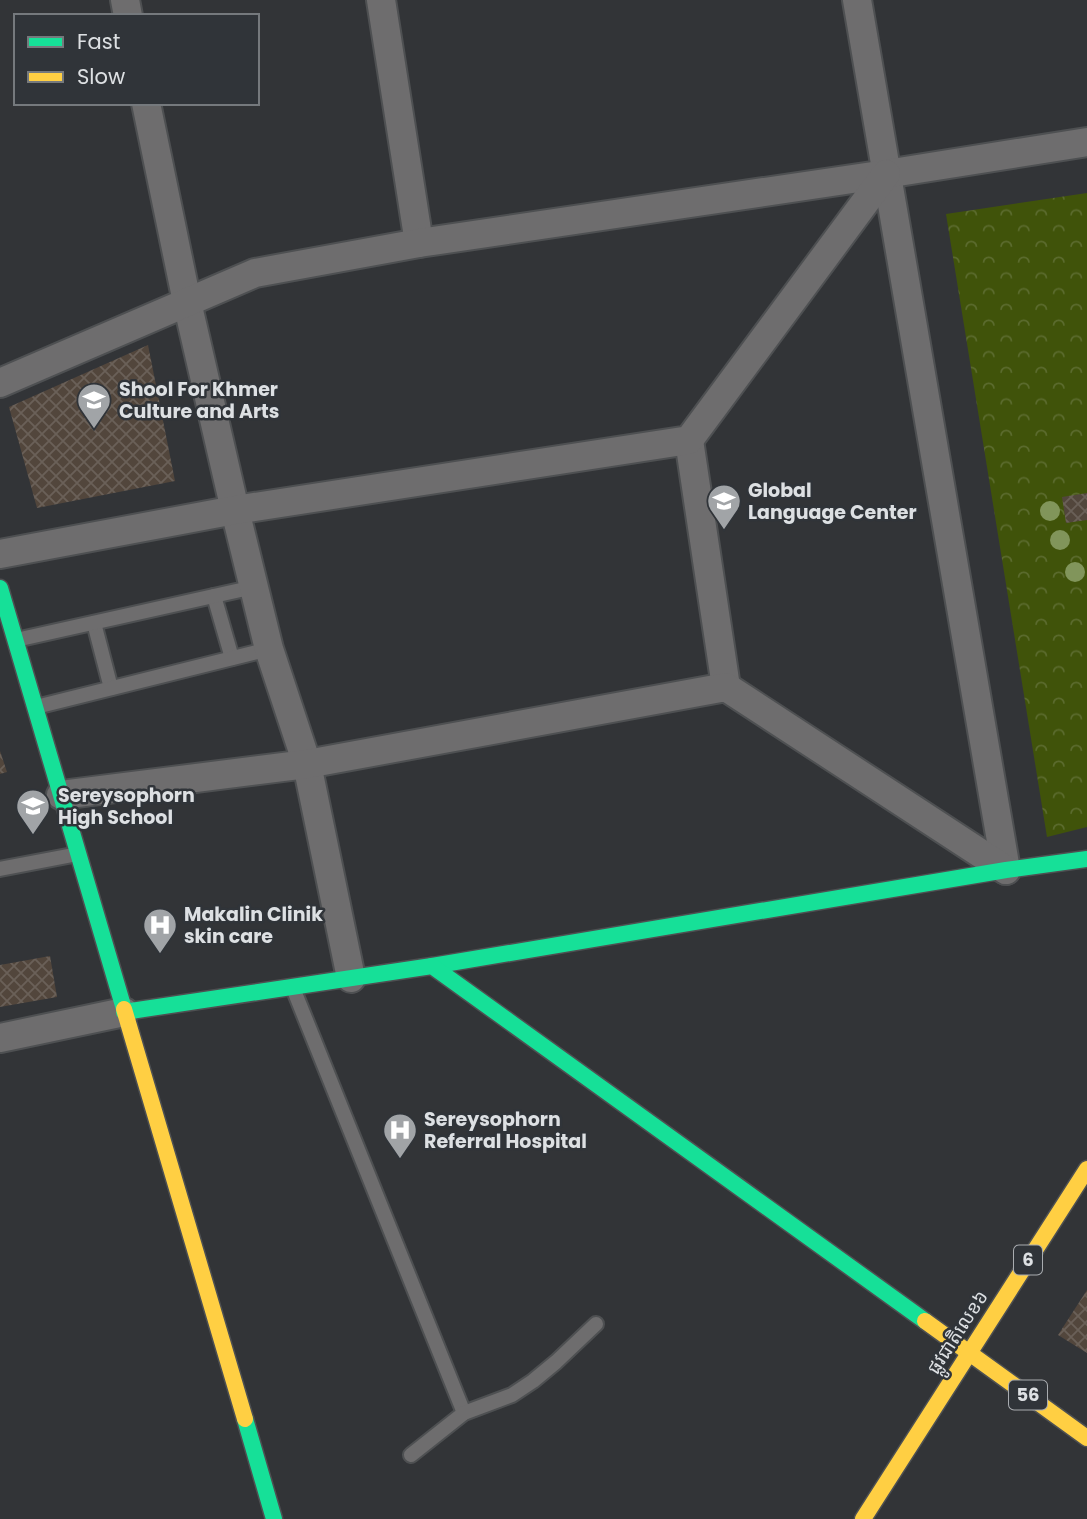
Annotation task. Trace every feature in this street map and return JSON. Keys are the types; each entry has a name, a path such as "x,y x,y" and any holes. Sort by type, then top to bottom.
{"main road":[{"path":"0,588 8,643 35,707 274,1519"},
{"path":"124,1012 432,966 1006,870 1087,859"},
{"path":"432,966 969,1352"},
{"name":"ផ្លូវជាតិលេខ៦","path":"863,1519 1087,1169"},
{"name":"56","path":"969,1352 1087,1438"}],"street":[{"path":"857,0 1006,870"},
{"path":"389,1 419,243"},
{"path":"146,105 187,302 235,510 269,649 307,764 351,978"},
{"path":"0,383 255,274 419,243 1087,142"},
{"path":"0,554 235,510 689,440 886,174"},
{"path":"689,440 726,687"},
{"path":"61,795 307,764 726,687 1006,870"},
{"path":"0,1038 124,1012"}],"lane":[{"path":"8,643 254,587"},
{"path":"214,596 232,658"},
{"path":"94,623 111,688"},
{"path":"35,707 269,649"},
{"path":"0,869 78,854"},
{"path":"292,986 464,1413"},
{"path":"411,1455 464,1413 512,1395 533,1381 596,1324"}],"green space":[{"path":"1087,193 1087,827 1047,837 946,214"}],"building":[{"path":"148,345 175,481 37,508 9,407"},
{"path":"1087,493 1087,520 1066,523 1062,497"},
{"path":"0,751 7,772 0,774"},
{"path":"50,956 57,997 0,1007 0,965"},
{"path":"1087,1290 1087,1353 1058,1335"}],"traffic: fast":[{"path":"0,588 124,1009"},
{"path":"432,966 1006,870 1087,859"},
{"path":"124,1012 432,966 925,1321"},
{"path":"245,1419 274,1519"}],"traffic: slow":[{"path":"124,1009 245,1419"},
{"path":"863,1519 1087,1169"},
{"path":"925,1321 1087,1438"}],"place":[{"name":"Shool For Khmer Culture and Arts","path":"94,430"},
{"name":"Global Language Center","path":"724,531"},
{"name":"Sereysophorn High School","path":"33,836"},
{"name":"Makalin Clinik skin care","path":"160,955"},
{"name":"Sereysophorn Referral Hospital","path":"400,1160"}]}
